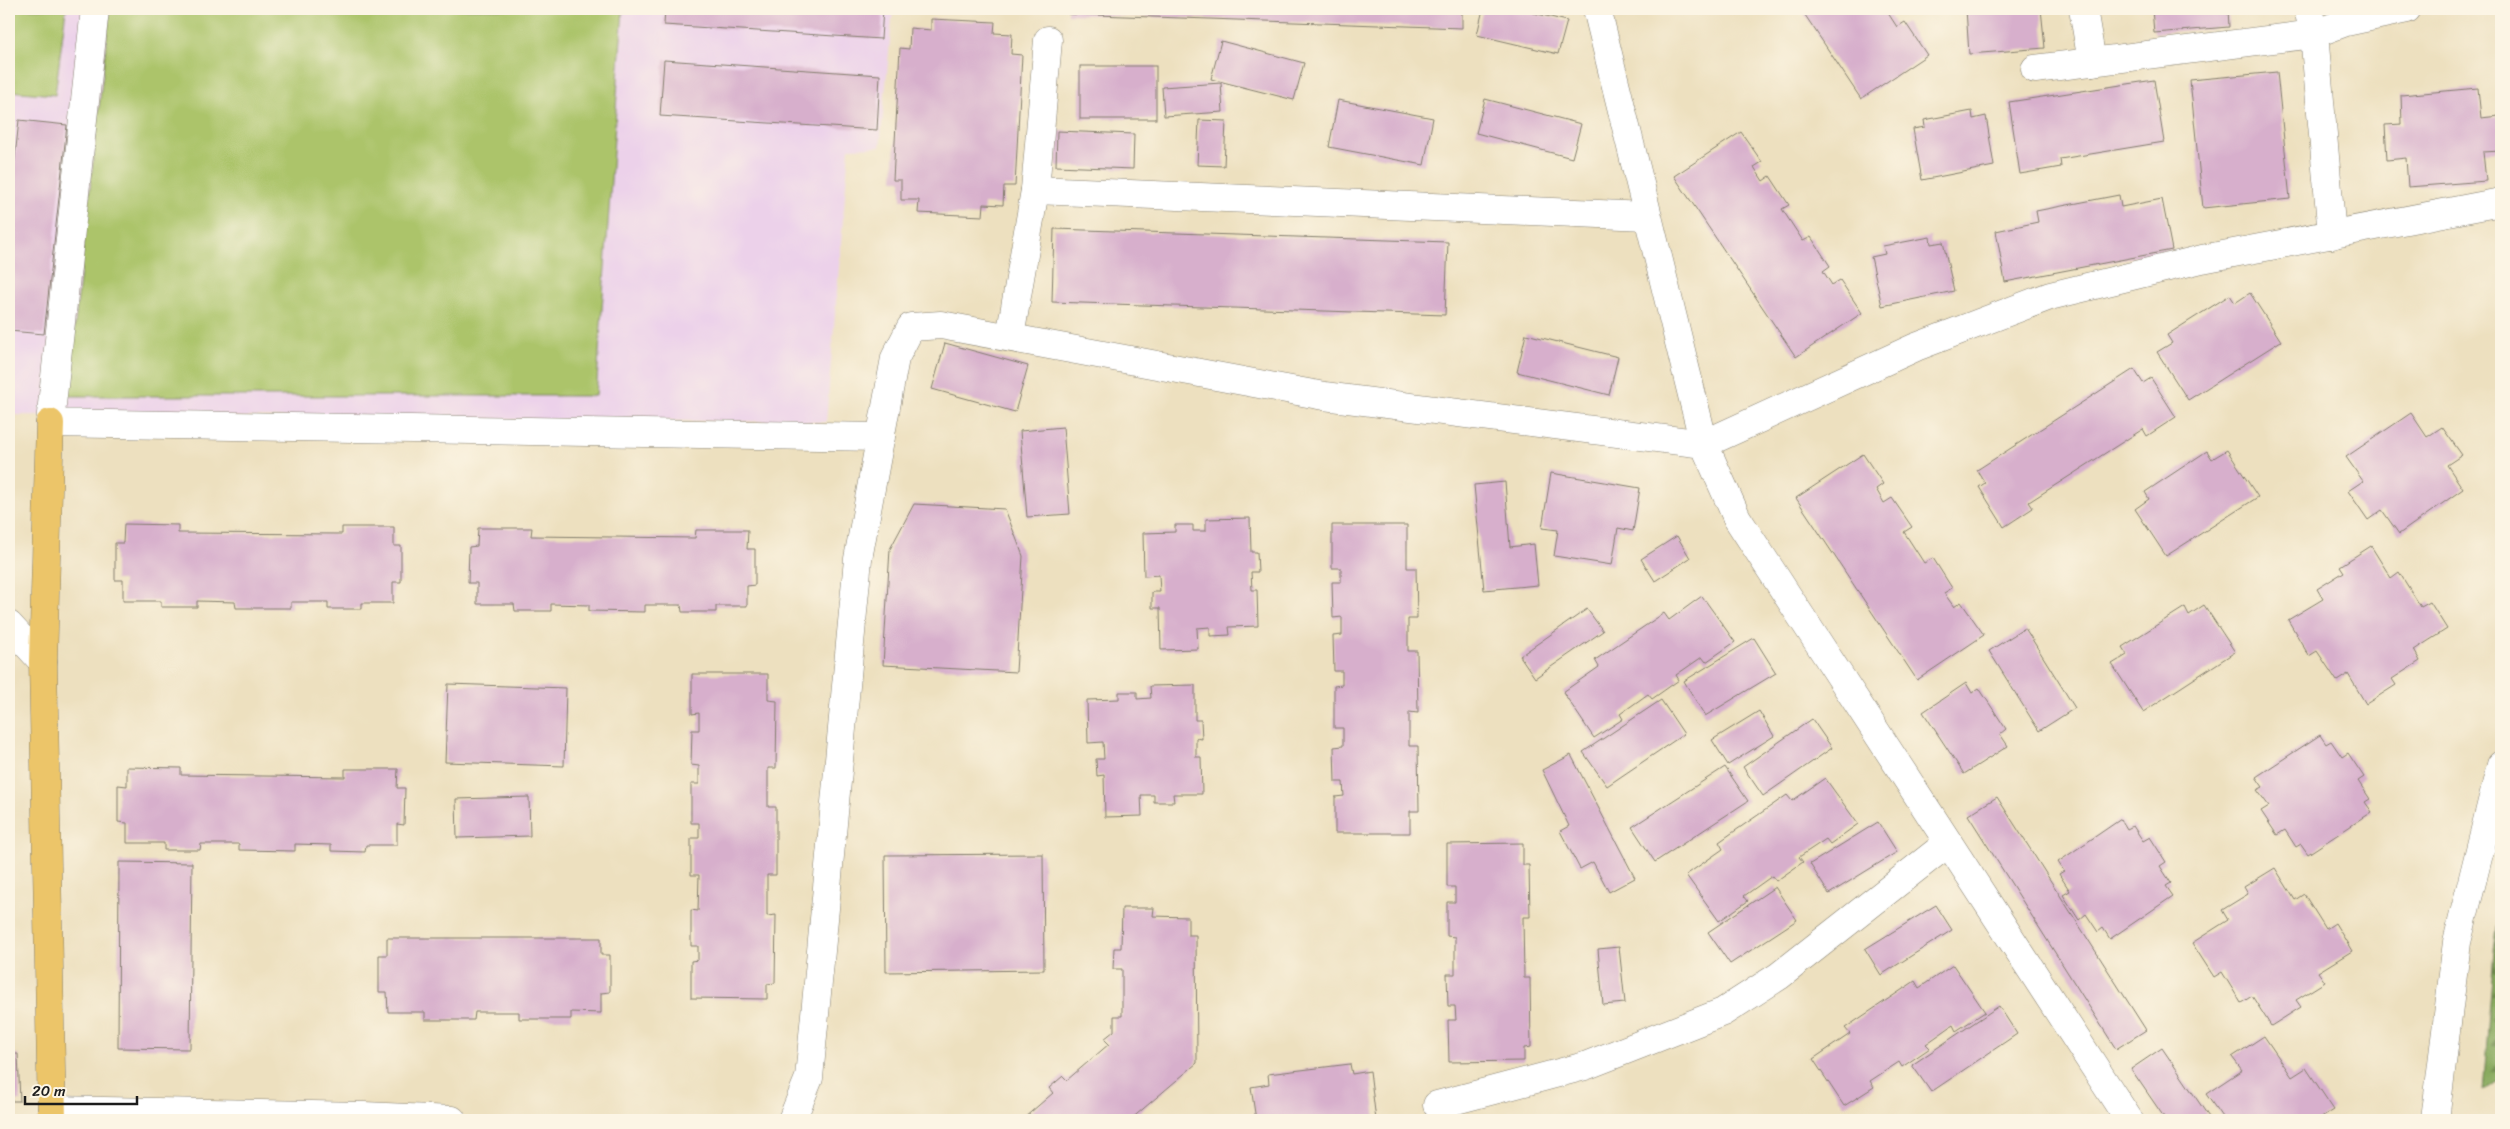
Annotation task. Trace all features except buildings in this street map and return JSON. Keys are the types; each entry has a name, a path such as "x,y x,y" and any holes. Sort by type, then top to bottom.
{"main road":[{"path":"50,423 44,662 52,1115"}],"street":[{"path":"95,9 50,423 881,438"},
{"path":"1597,9 1646,216 1704,444 1736,518 2129,1120"},
{"path":"2083,9 2092,62"},
{"path":"2035,69 2092,62 2311,22 2346,22 2407,9"},
{"path":"2311,22 2332,235"},
{"path":"1010,338 1035,190 1048,40"},
{"path":"1035,190 1646,216"},
{"path":"792,1120 809,1078 858,559 895,358 912,327 941,325 1324,396 1704,444 1916,347 2050,296 2202,259 2501,202"},
{"path":"9,625 44,662"},
{"path":"2435,1120 2457,942 2501,765"},
{"path":"1437,1105 1585,1066 1723,1012 1779,976 1948,843"},
{"path":"52,1115 364,1116 452,1120"}],"shaded area":[{"path":"9,9 893,9 880,147 849,148 826,422 9,415"}],"green space":[{"path":"9,9 66,9 55,95 9,91"},
{"path":"110,9 623,9 596,396 67,396"},
{"path":"2501,897 2501,1079 2483,1092 2494,951"}]}
